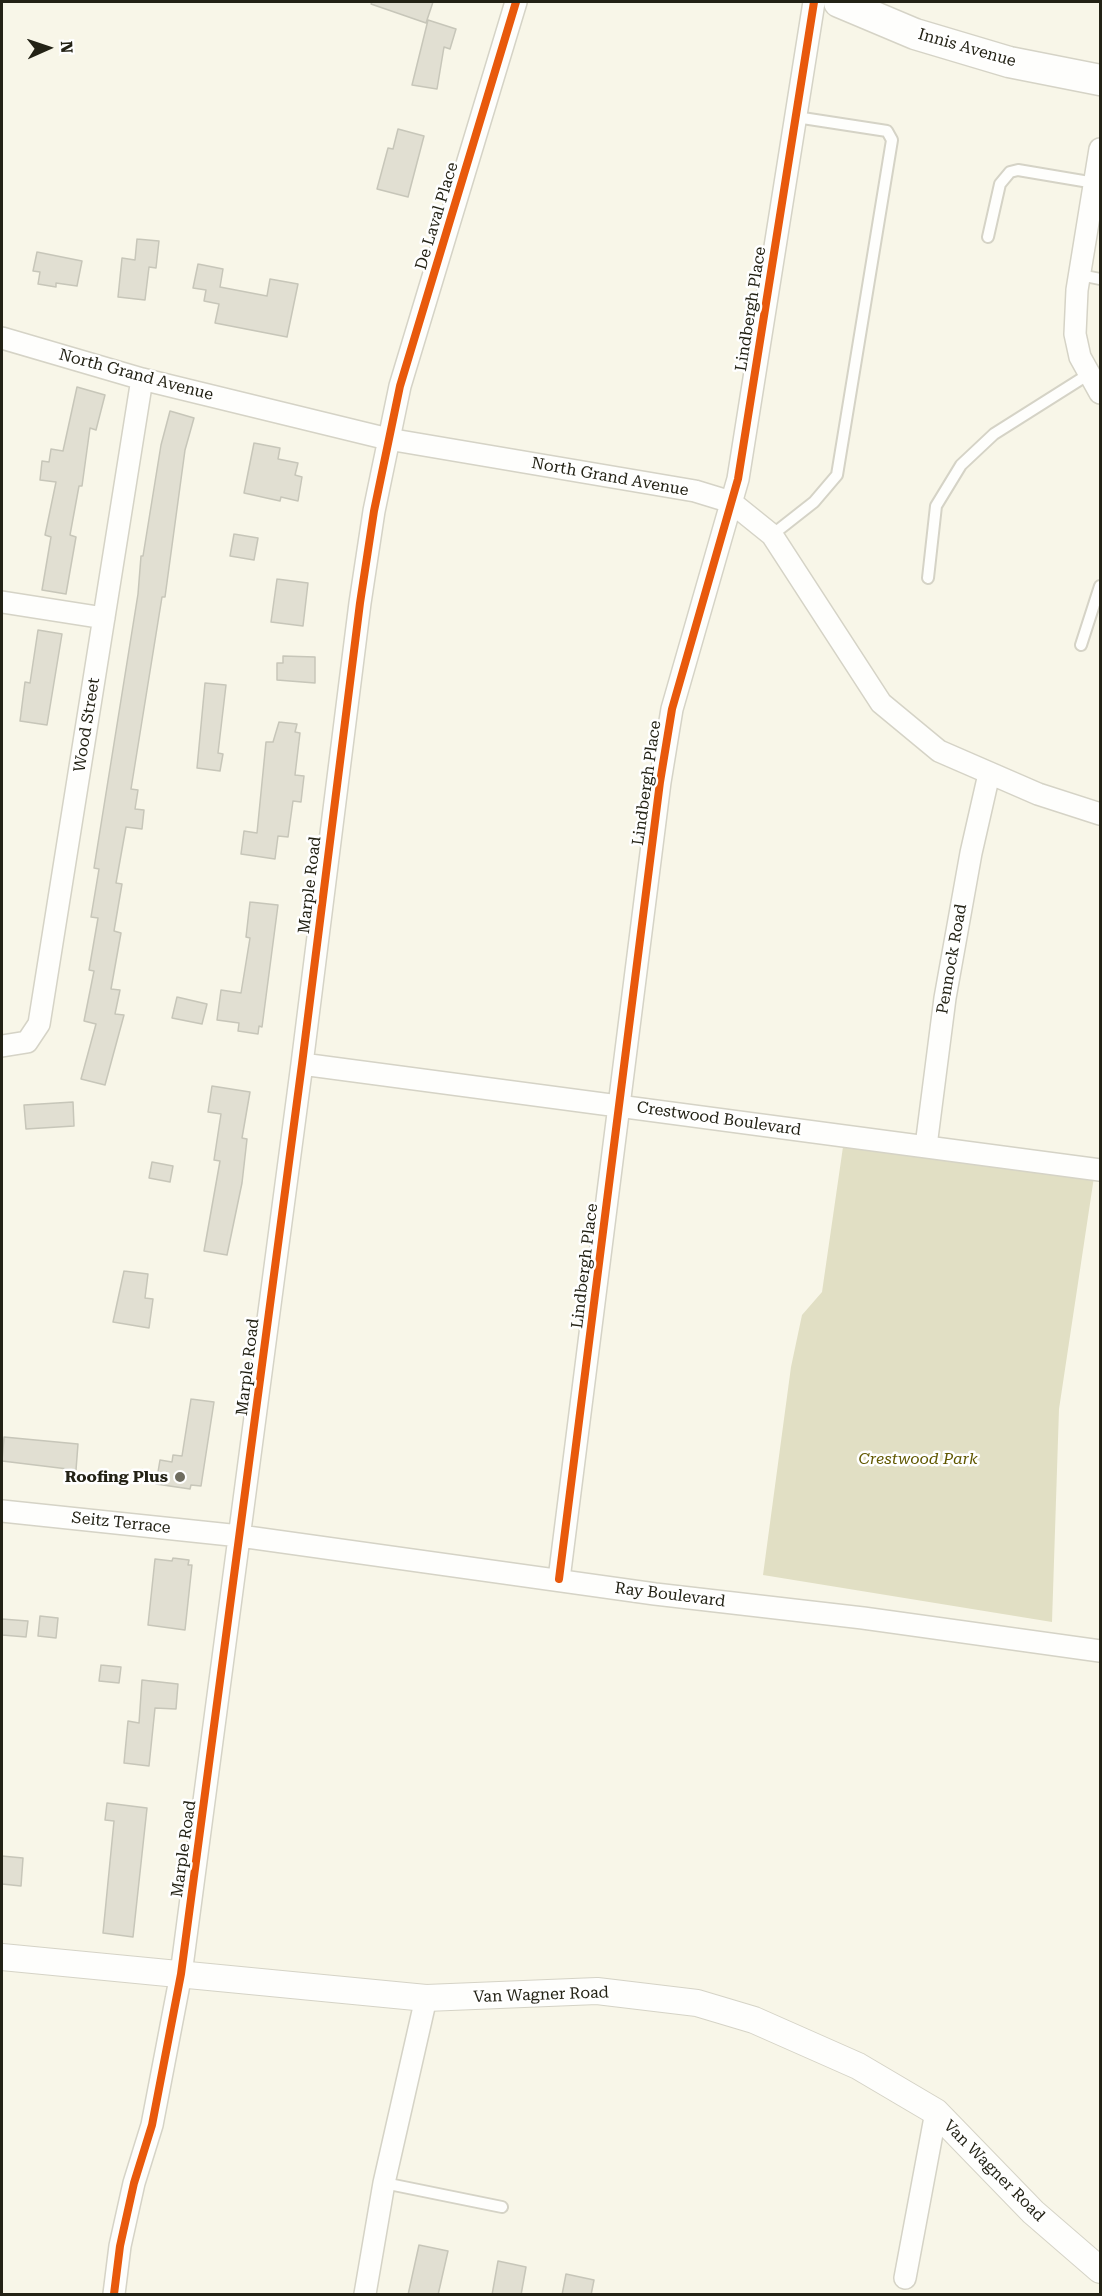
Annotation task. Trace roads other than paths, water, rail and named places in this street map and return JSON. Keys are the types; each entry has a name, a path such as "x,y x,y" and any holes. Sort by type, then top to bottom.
{"main road":[{"name":"Innis Avenue","path":"839,2 925,37 1009,62 1101,80"}],"street":[{"name":"De Laval Place","path":"388,439 400,386 516,2"},
{"name":"Lindbergh Place","path":"559,1579 660,782 672,709 738,479 814,2"},
{"path":"1101,149 1080,275 1075,334 1080,357 1101,393"},
{"name":"North Grand Avenue","path":"2,338 142,379 388,439 695,491 731,502 772,535 881,704 939,751 1038,794 1101,814"},
{"name":"Wood Street","path":"2,1046 27,1042 39,1024 142,379"},
{"name":"Marple Road","path":"114,2295 120,2246 134,2183 152,2125 181,1974 302,1064 360,603 388,439"},
{"path":"2,602 104,618"},
{"name":"Pennock Road","path":"926,1146 945,998 971,853 989,774"},
{"name":"Crestwood Boulevard","path":"302,1064 1101,1170"},
{"name":"Seitz Terrace","path":"2,1511 240,1536"},
{"name":"Ray Boulevard","path":"240,1536 655,1594 862,1618 1101,1651"},
{"name":"Van Wagner Road","path":"2,1957 426,1998 597,1991 697,2003 754,2020 858,2066 936,2112 1033,2212 1101,2270"},
{"path":"365,2295 384,2184 426,1998"},
{"path":"905,2278 936,2112"}],"lane":[{"path":"772,535 814,502 837,475 891,140 887,131 796,117"},
{"path":"988,237 1000,184 1010,172 1018,170 1095,183"},
{"path":"1080,275 1101,279"},
{"path":"928,578 936,506 961,465 993,434 1089,374"},
{"path":"1081,645 1101,586"},
{"path":"384,2184 502,2207"}],"place":[{"name":"Roofing Plus","path":"180,1477"}],"park label":[{"name":"Crestwood Park","path":"918,1459"}]}
